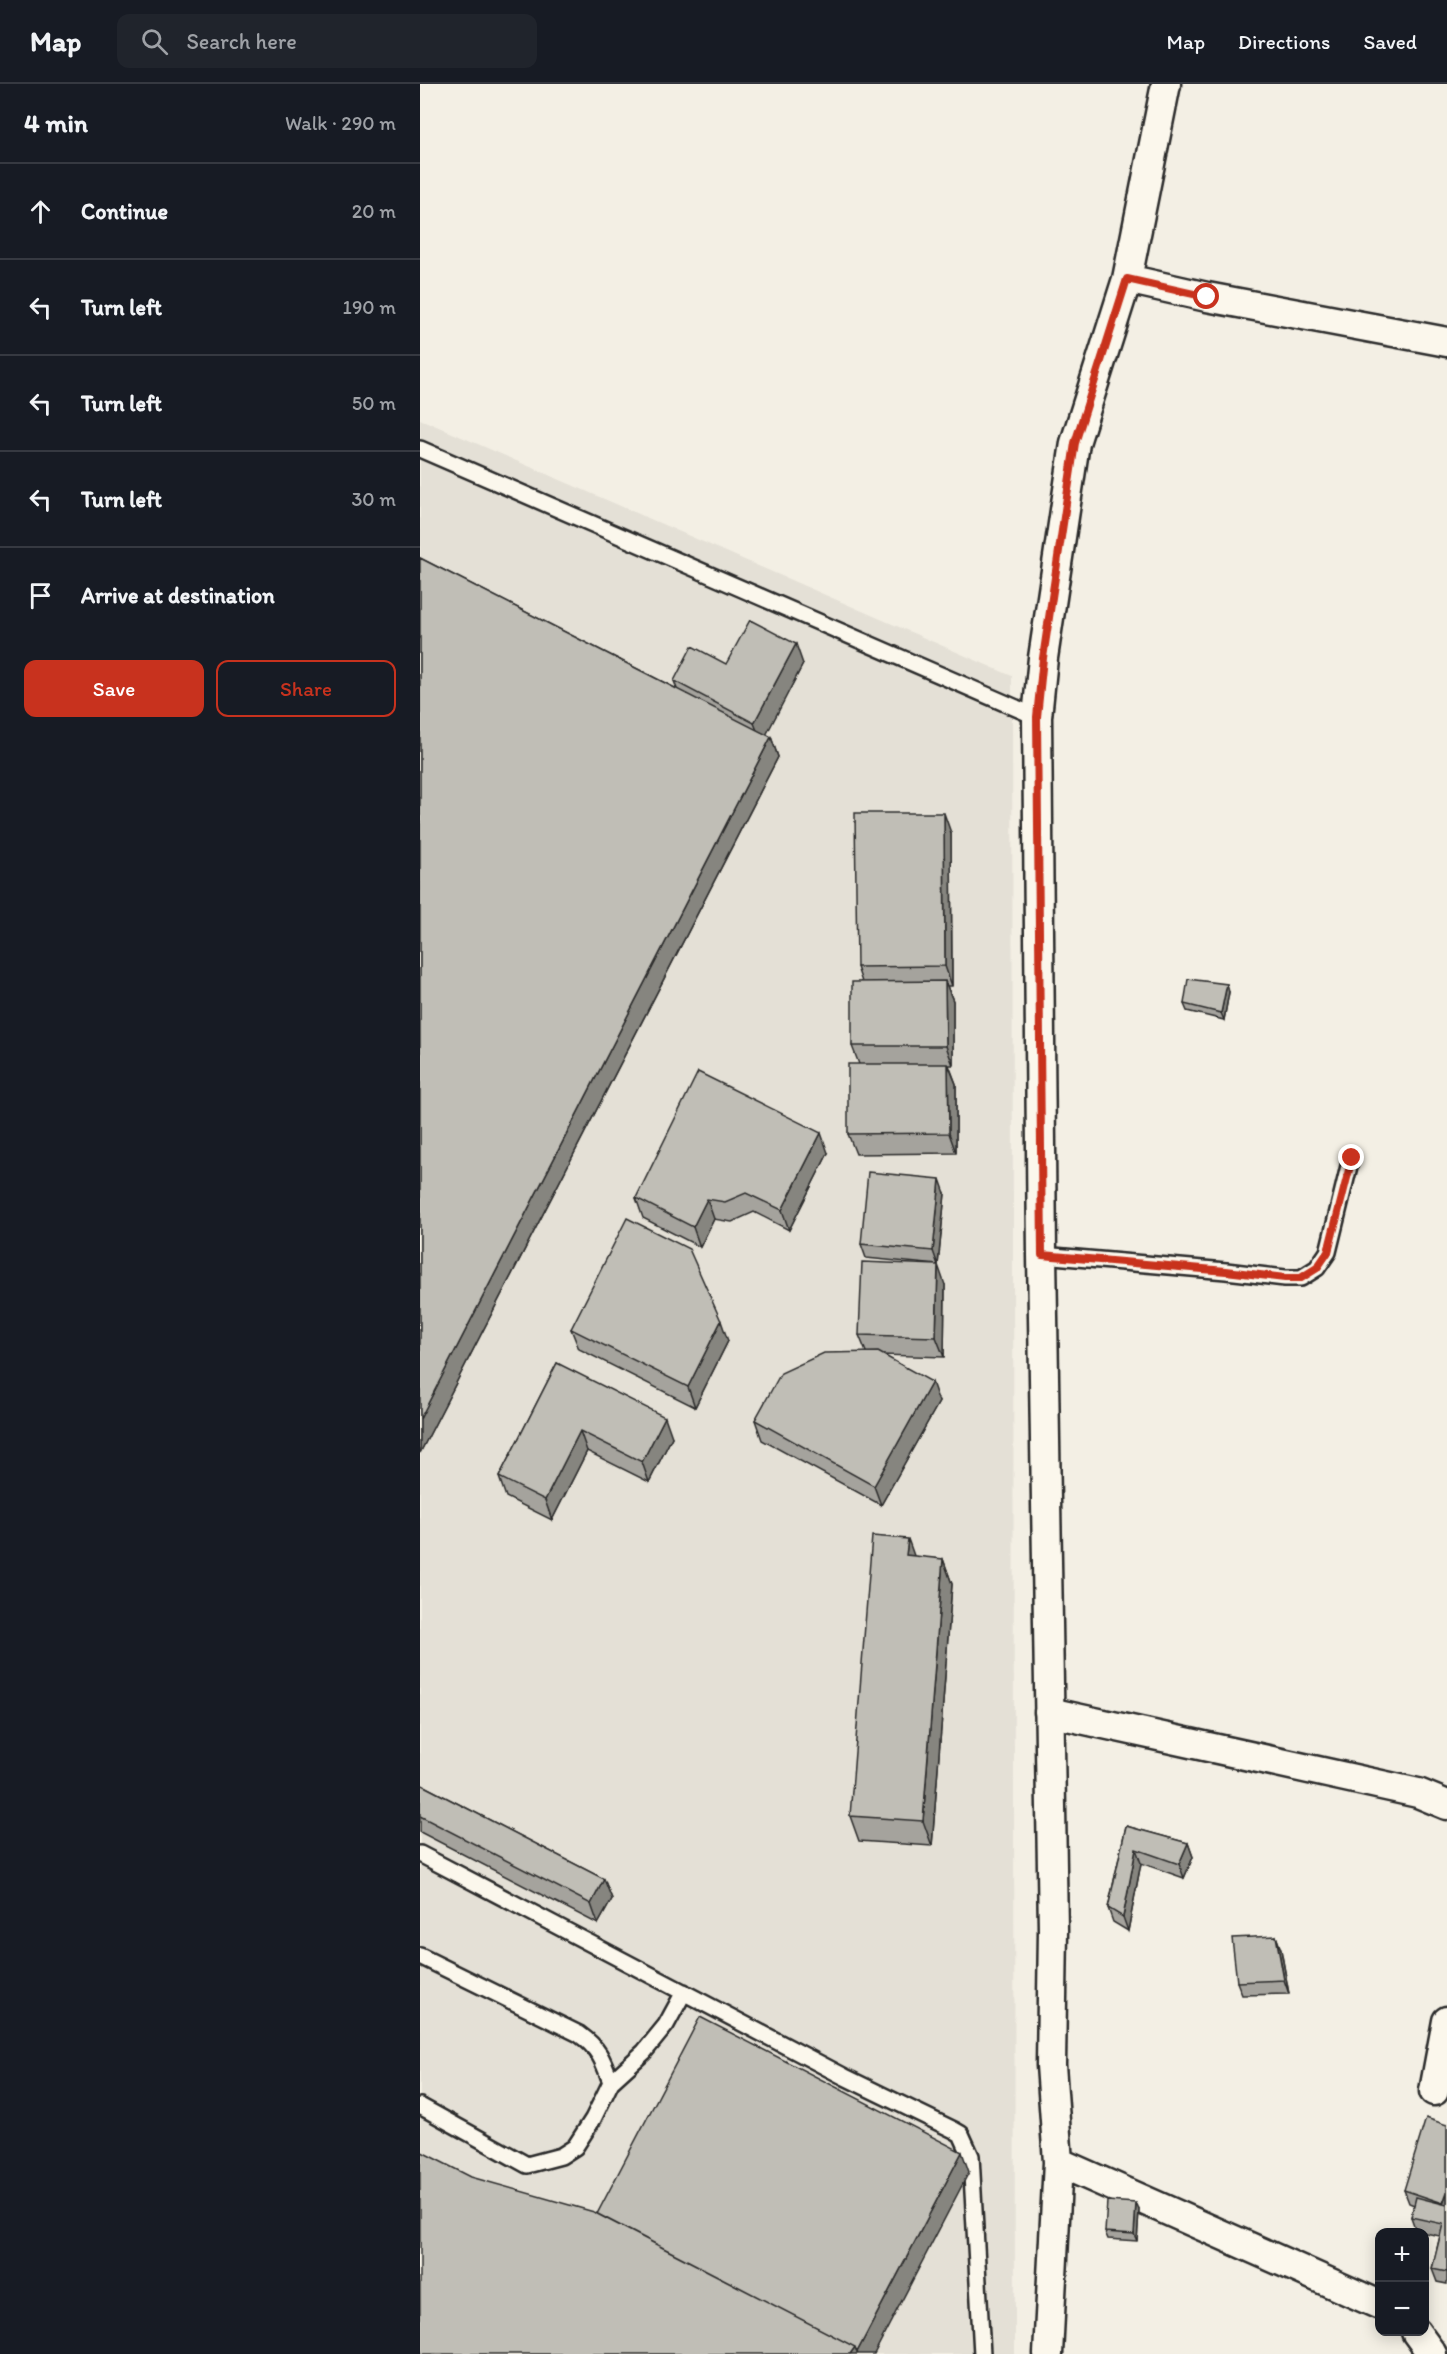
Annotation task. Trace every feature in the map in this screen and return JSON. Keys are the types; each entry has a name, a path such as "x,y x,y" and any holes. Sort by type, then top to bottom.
{"street":[{"path":"1048,2354 1058,2162 1051,2065 1053,1930 1042,1255 1037,717 1043,658 1075,443 1127,279 1166,84"},
{"path":"1127,279 1207,297 1447,342"},
{"path":"1049,1712 1418,1793 1447,1805"},
{"path":"1434,2091 1447,2021"},
{"path":"1058,2162 1141,2201 1375,2303"},
{"path":"1419,2336 1432,2354"}],"lane":[{"path":"420,449 1037,717"},
{"path":"1042,1255 1301,1278 1317,1268 1328,1252 1352,1158"},
{"path":"420,1854 845,2077 961,2134 972,2163 982,2354"},
{"path":"420,1956 579,2034 594,2045 611,2082"},
{"path":"420,2106 527,2164 561,2156 575,2147 593,2119 611,2082 644,2052 666,2025 684,1992"}],"shaded area":[{"path":"420,419 1012,676 1015,2354 420,2354"}],"building":[{"path":"420,558 771,737 420,1419"},
{"path":"750,620 796,644 754,723 674,681 692,646 726,664"},
{"path":"855,813 944,813 945,966 857,967"},
{"path":"1188,979 1227,984 1221,1013 1184,1004"},
{"path":"945,981 946,1046 852,1046 852,982"},
{"path":"848,1064 948,1064 949,1133 848,1134"},
{"path":"698,1072 821,1133 782,1210 746,1193 725,1202 707,1199 693,1227 636,1198"},
{"path":"868,1172 940,1179 933,1251 861,1244"},
{"path":"627,1218 689,1249 721,1321 688,1387 571,1329"},
{"path":"862,1262 938,1265 936,1337 859,1335"},
{"path":"878,1352 932,1382 874,1486 755,1420 781,1373 824,1353"},
{"path":"557,1363 665,1417 642,1462 580,1431 545,1500 499,1477"},
{"path":"872,1536 908,1539 906,1555 943,1559 923,1821 850,1816"},
{"path":"420,1784 604,1879 591,1904 420,1816"},
{"path":"1126,1826 1188,1843 1179,1864 1136,1849 1123,1917 1108,1908"},
{"path":"1276,1936 1284,1980 1237,1982 1232,1938"},
{"path":"700,2017 962,2152 857,2352 855,2347 597,2214"},
{"path":"1426,2118 1447,2125 1447,2192 1443,2203 1404,2190"},
{"path":"420,2151 471,2177 594,2212 855,2347 850,2354 420,2354"},
{"path":"1416,2197 1447,2205 1447,2272 1432,2269 1443,2224 1411,2217"},
{"path":"1107,2201 1136,2203 1134,2234 1105,2232"}],"route":[{"path":"1207,297 1127,279 1075,443 1043,658 1037,717 1042,1255 1301,1278 1317,1268 1328,1252 1352,1158"}]}
